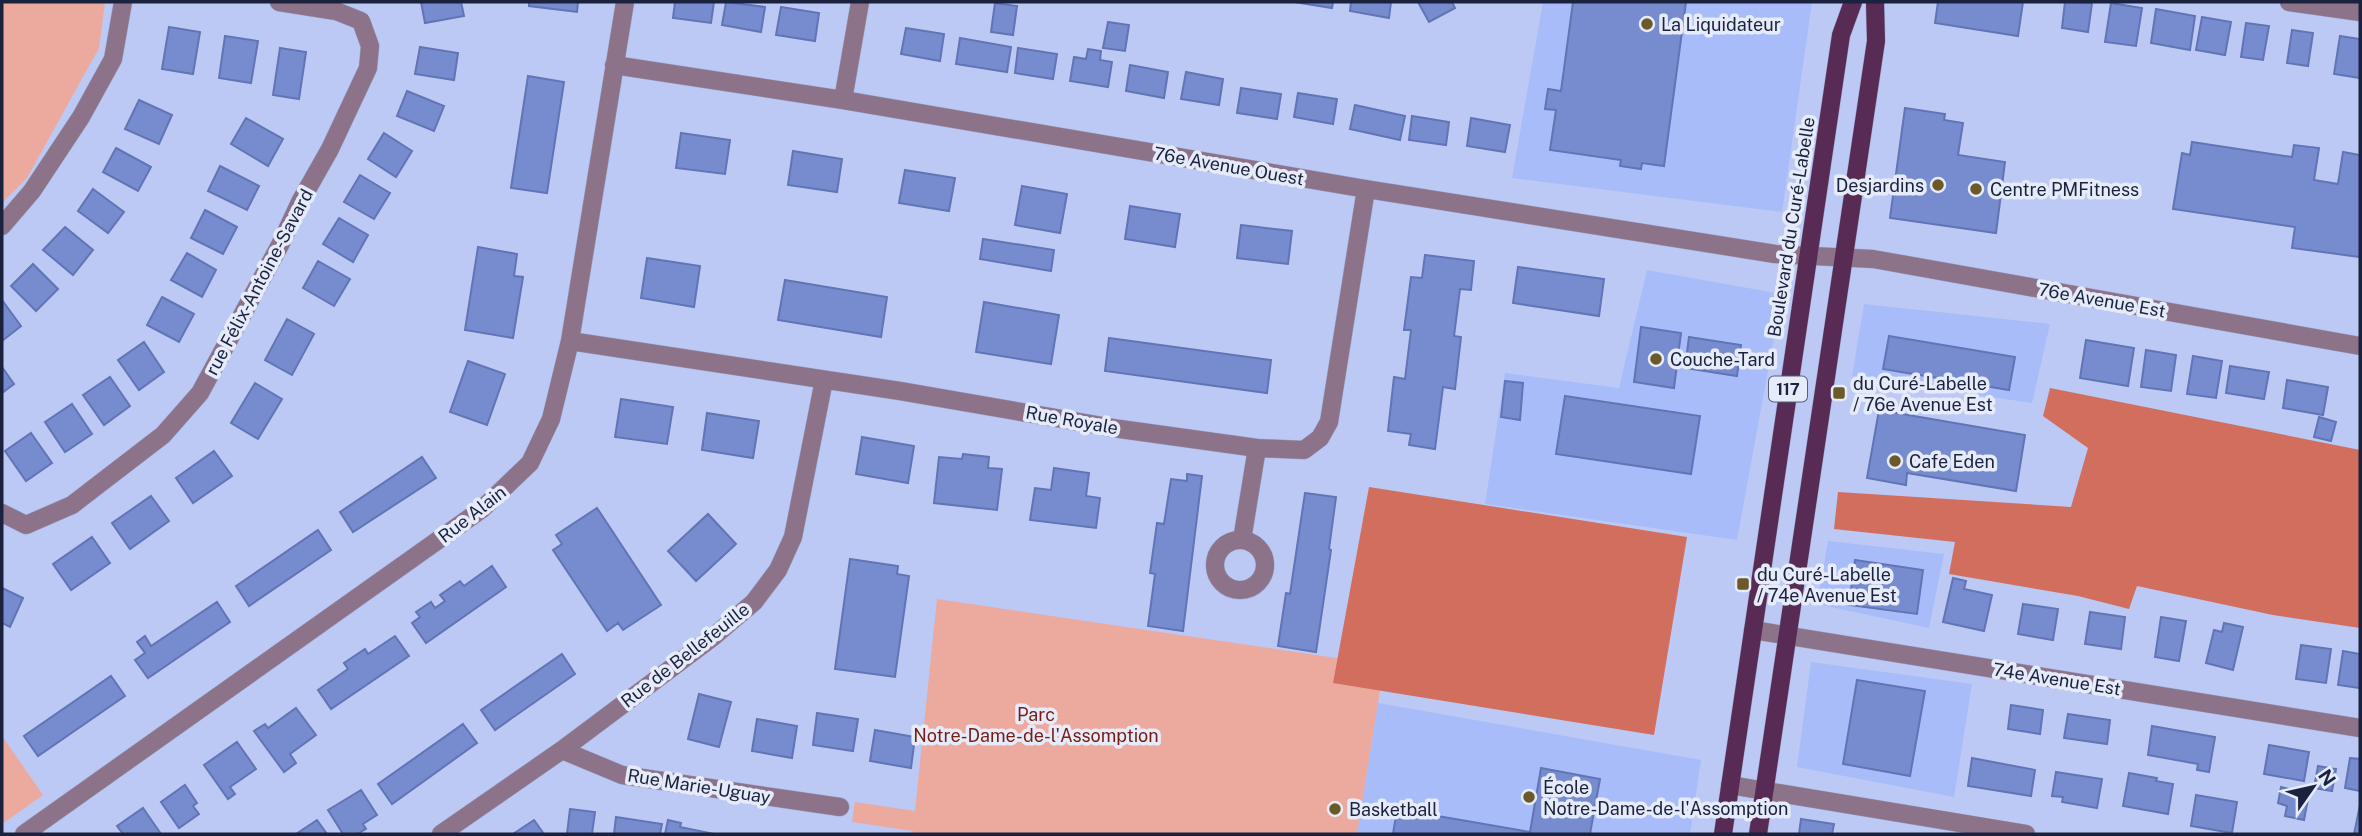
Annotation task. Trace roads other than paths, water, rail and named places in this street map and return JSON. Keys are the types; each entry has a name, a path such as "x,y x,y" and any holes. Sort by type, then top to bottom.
{"main road":[{"name":"Boulevard du Curé-Labelle","path":"1723,834 1841,35 1853,2"},
{"name":"117","path":"1758,834 1876,41 1875,2"}],"street":[{"path":"2,226 32,191 58,153 113,59 123,2"},
{"name":"rue Félix-Antoine-Savard","path":"2,513 26,526 72,505 163,435 200,394 330,149 368,68 370,46 361,21 336,11 279,2"},
{"name":"Rue Alain","path":"24,834 482,509 507,488 530,463 551,419 570,341 625,2"},
{"path":"843,100 860,2"},
{"path":"2290,2 2360,12"},
{"name":"76e Avenue Ouest","path":"614,65 843,100 1366,190 1774,254 1844,257"},
{"name":"Rue Royale","path":"570,341 1120,429 1257,448 1304,450 1320,438 1329,422 1366,190"},
{"name":"76e Avenue Est","path":"1844,257 2360,346"},
{"name":"Rue de Bellefeuille","path":"442,834 562,750 713,637 754,602 778,570 793,537 824,380"},
{"path":"1242,540 1257,448"},
{"name":"74e Avenue Est","path":"1753,630 2360,728"},
{"name":"Rue Marie-Uguay","path":"562,750 622,775 840,807"},
{"path":"1730,785 2026,834"}],"place":[{"name":"La Liquidateur","path":"1647,24"},
{"name":"Desjardins","path":"1938,185"},
{"name":"Centre PMFitness","path":"1976,189"},
{"name":"Couche-Tard","path":"1656,359"},
{"name":"du Curé-Labelle / 76e Avenue Est","path":"1839,393"},
{"name":"Cafe Eden","path":"1895,461"},
{"name":"du Curé-Labelle / 74e Avenue Est","path":"1743,584"},
{"name":"École Notre-Dame-de-l'Assomption","path":"1529,797"},
{"name":"Basketball","path":"1335,809"}],"park label":[{"name":"Parc Notre-Dame-de-l'Assomption","path":"1036,724"}]}
